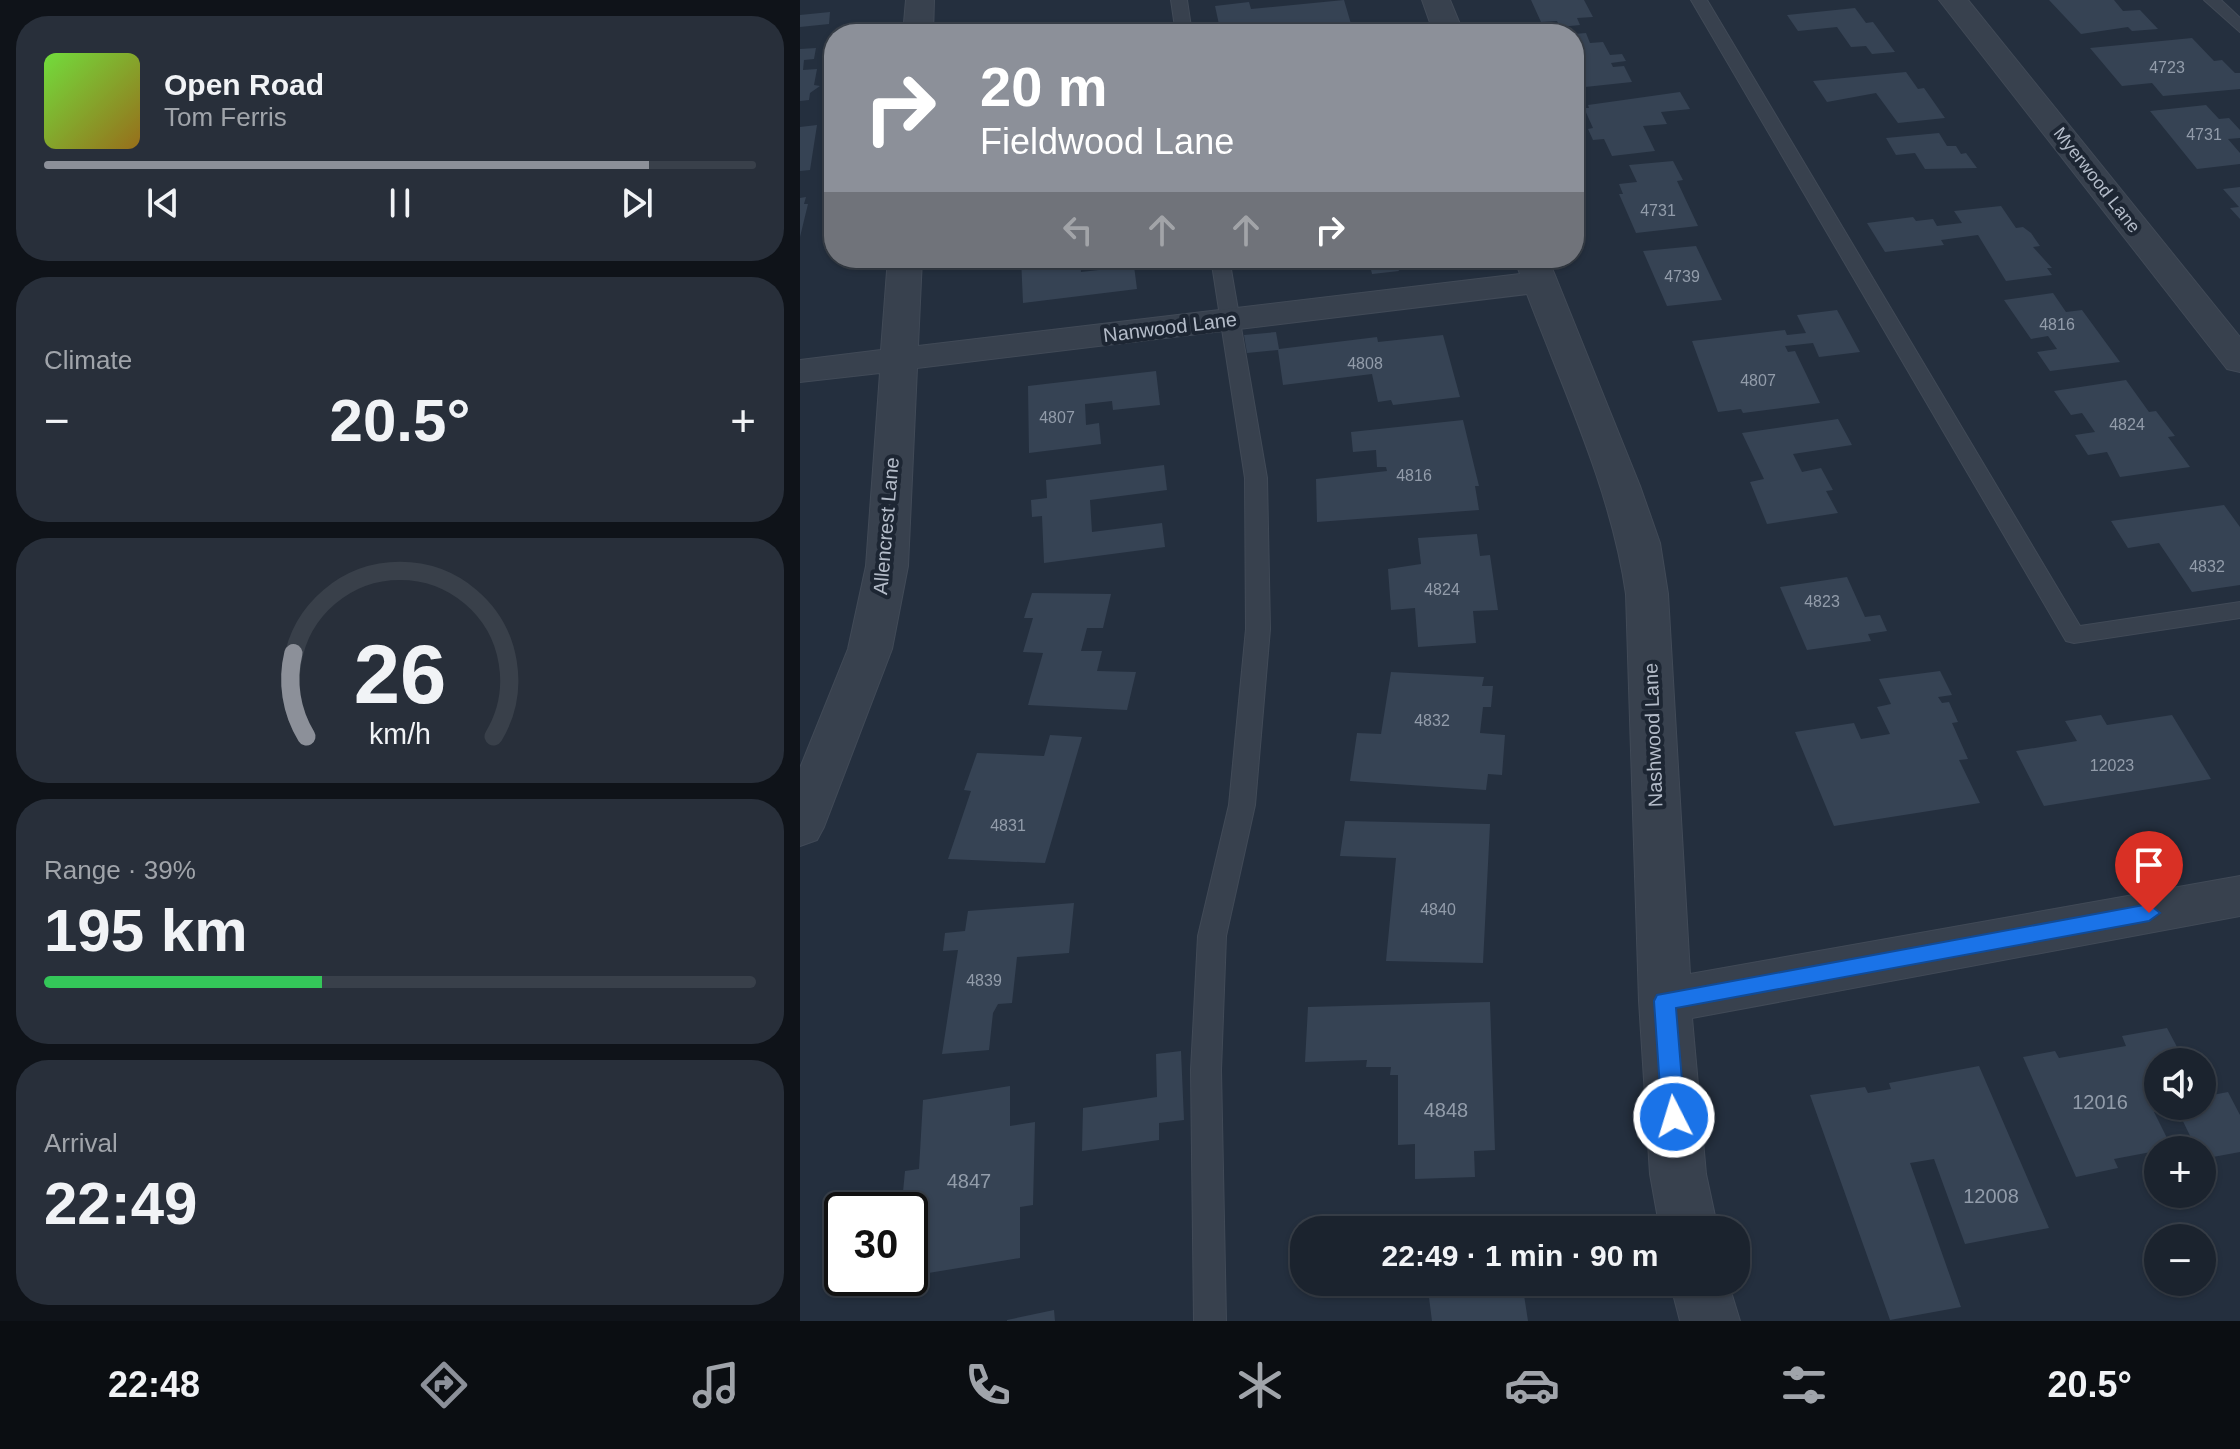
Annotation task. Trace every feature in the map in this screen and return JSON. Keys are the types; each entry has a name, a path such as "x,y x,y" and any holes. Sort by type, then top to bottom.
{"street":[{"path":"919,24 920,0"},
{"path":"1436,0 1445,24"},
{"name":"Myerwood Lane","path":"1953,0 2240,361"},
{"name":"Allencrest Lane","path":"800,827 870,649 887,566 904,268"},
{"name":"Nanwood Lane","path":"800,371 1230,320 1535,270"},
{"name":"Nashwood Lane","path":"1535,270 1639,543 1647,594 1665,1001 1678,1174 1686,1216"},
{"path":"1665,1001 2240,896"},
{"path":"1703,1296 1710,1321"}],"lane":[{"path":"1179,0 1183,24"},
{"path":"1699,0 2074,635 2240,610"},
{"path":"2212,0 2240,27"},
{"path":"1210,1321 1206,1070 1212,936 1242,805 1258,629 1256,478 1222,268"}],"building":[{"path":"1344,0 1351,24 1219,24 1215,6 1249,2 1251,9"},
{"path":"1531,0 1584,0 1593,17 1577,18 1580,24 1541,22"},
{"path":"2049,0 2114,0 2123,11 2140,10 2158,29 2132,31 2128,27 2081,34"},
{"path":"1855,8 1866,23 1873,22 1895,52 1872,54 1866,46 1851,47 1837,27 1798,31 1787,15"},
{"path":"830,12 829,24 800,27 800,15"},
{"path":"1584,33 1590,43 1603,42 1610,55 1622,54 1626,61 1611,63 1613,67 1624,66 1632,82 1585,87"},
{"path":"2192,38 2214,61 2222,60 2235,73 2240,73 2240,89 2163,96 2152,83 2122,86 2090,48"},
{"path":"816,48 814,59 804,60 803,70 817,69 814,85 820,86 810,93 809,100 800,101 800,49"},
{"path":"1906,72 1918,89 1924,88 1945,118 1898,123 1876,93 1827,102 1813,81"},
{"path":"1680,92 1690,109 1661,112 1667,124 1643,126 1655,151 1612,156 1604,139 1593,140 1588,129 1593,128 1584,108 1589,108 1588,105"},
{"path":"2206,105 2219,119 2229,118 2240,130 2240,138 2228,139 2240,153 2240,164 2197,169 2150,111"},
{"path":"817,125 810,170 800,171 800,127"},
{"path":"1939,133 1947,146 1956,146 1961,154 1966,153 1977,168 1925,169 1915,153 1896,155 1886,138"},
{"path":"1673,161 1683,180 1677,181 1698,226 1636,233 1619,194 1623,194 1619,184 1637,182 1629,165"},
{"path":"2240,187 2240,219 2230,208 2239,207 2223,189"},
{"path":"806,197 804,204 808,204 800,237 800,198"},
{"path":"2001,206 2016,228 2023,227 2031,233 2040,246 2033,247 2052,268 2047,268 2052,275 2006,281 1978,235 1941,240 1944,245 1885,252 1867,223 1913,217 1916,221 1933,219 1937,226 1962,223 1954,211"},
{"path":"1696,246 1722,300 1667,306 1643,251"},
{"path":"1021,268 1081,268 1081,272 1134,268 1137,289 1023,303"},
{"path":"1371,268 1398,268 1399,271 1372,274"},
{"path":"2053,293 2066,312 2082,310 2120,362 2050,371 2037,352 2057,349 2048,336 2031,339 2004,300"},
{"path":"1837,310 1860,352 1819,357 1813,343 1785,346 1788,352 1795,351 1820,403 1743,413 1741,409 1718,412 1692,341 1785,330 1787,335 1806,333 1797,315"},
{"path":"1276,332 1279,349 1377,337 1378,342 1443,335 1460,397 1393,405 1391,400 1378,402 1372,374 1283,385 1278,350 1247,353 1244,335"},
{"path":"1156,371 1160,405 1113,410 1112,401 1085,404 1086,425 1099,423 1101,444 1029,453 1028,386"},
{"path":"2126,380 2149,412 2156,411 2175,436 2168,437 2190,467 2120,477 2107,452 2088,455 2075,435 2095,432 2082,413 2071,415 2054,391"},
{"path":"1838,419 1852,445 1793,454 1802,472 1821,468 1833,490 1826,491 1838,513 1767,524 1750,482 1764,479 1742,433"},
{"path":"1463,420 1479,486 1475,486 1479,510 1317,522 1316,479 1387,471 1386,467 1377,467 1376,450 1353,452 1351,432"},
{"path":"1164,465 1167,490 1090,500 1092,532 1162,523 1165,547 1044,563 1042,516 1032,517 1031,500 1047,498 1046,480"},
{"path":"2224,505 2240,527 2240,585 2192,592 2159,543 2128,548 2111,521"},
{"path":"1477,534 1480,556 1490,555 1498,610 1473,611 1476,643 1418,647 1415,608 1391,610 1388,569 1421,564 1418,538"},
{"path":"1847,577 1865,617 1880,615 1887,631 1868,634 1871,641 1807,650 1780,587"},
{"path":"1032,593 1111,594 1103,628 1087,628 1081,651 1102,651 1097,671 1136,672 1127,710 1028,705 1043,653 1023,652 1033,618 1024,618"},
{"path":"1940,671 1952,695 1938,697 1942,703 1949,702 1958,722 1952,723 1968,759 1959,760 1980,803 1834,826 1795,732 1854,723 1861,739 1890,734 1877,707 1891,704 1879,679"},
{"path":"1391,672 1484,677 1482,686 1493,686 1491,707 1483,707 1480,733 1505,735 1502,775 1488,774 1486,790 1350,781 1357,733 1381,734"},
{"path":"2101,715 2107,725 2172,715 2211,779 2044,806 2016,751 2077,741 2065,721"},
{"path":"1050,735 1082,737 1045,863 948,859 971,791 964,790 977,753 1044,756"},
{"path":"1345,821 1490,824 1483,963 1386,961 1396,858 1340,856"},
{"path":"1074,903 1069,953 1017,957 1012,1003 998,1004 993,1013 989,1050 942,1054 958,950 943,951 945,933 965,931 968,911"},
{"path":"1490,1002 1495,1150 1474,1151 1475,1177 1415,1179 1415,1144 1398,1145 1398,1075 1390,1075 1391,1067 1366,1067 1367,1060 1305,1062 1308,1007"},
{"path":"2167,1028 2178,1048 2144,1048 2144,1120 2158,1120 2166,1136 2144,1136 2144,1153 2114,1159 2118,1168 2076,1177 2023,1057 2055,1051 2059,1058 2126,1046 2122,1036"},
{"path":"1181,1051 1184,1120 1159,1123 1159,1140 1082,1151 1083,1108 1157,1097 1156,1054"},
{"path":"1979,1066 2049,1228 1965,1244 1934,1159 1910,1163 1961,1307 1890,1320 1810,1095 1865,1087 1868,1093 1891,1089 1889,1083"},
{"path":"1010,1086 1010,1126 1035,1122 1033,1205 1020,1207 1020,1258 928,1273 928,1192 903,1192 905,1171 919,1169 923,1100"},
{"path":"2228,1092 2240,1115 2240,1152 2216,1156 2216,1136 2190,1136 2182,1120 2216,1120 2216,1094"},
{"path":"1429,1296 1524,1296 1528,1321 1432,1321"},
{"path":"1054,1310 1055,1321 1007,1321 1007,1320"}],"route":[{"path":"1674,1117 1665,1001 2149,913"}]}
